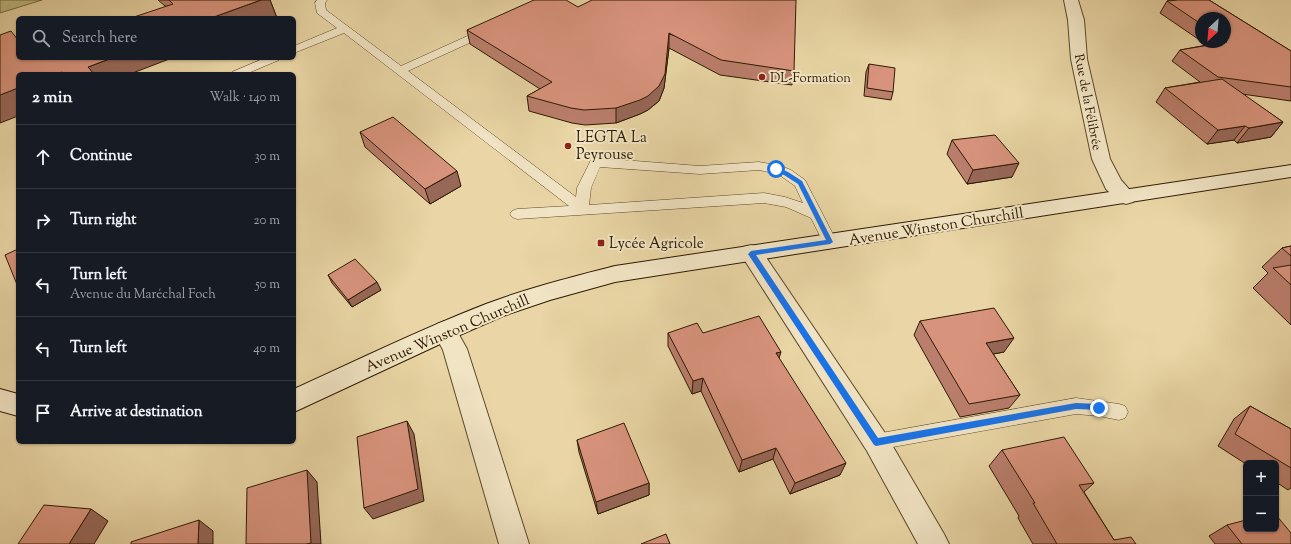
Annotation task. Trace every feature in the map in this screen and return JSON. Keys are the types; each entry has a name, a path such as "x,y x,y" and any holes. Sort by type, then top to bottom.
{"main road":[{"name":"Rue de la Félibrée","path":"1071,0 1076,20 1079,58 1101,159 1113,184 1126,197"},
{"name":"Avenue Winston Churchill","path":"296,400 494,310 547,292 615,274 1291,171"},
{"path":"751,254 876,442 934,544"},
{"path":"445,331 455,349 512,543"},
{"path":"0,400 16,404"}],"lane":[{"path":"322,0 320,3 321,10 344,29 582,209"},
{"path":"399,71 494,27"},
{"path":"296,49 344,29"},
{"path":"241,72 269,60"},
{"path":"582,209 584,188 596,162 700,170 759,166 776,169 786,173 800,183 808,196 815,214 830,242"},
{"path":"517,214 764,198 781,200 794,204 815,214"},
{"path":"876,442 1076,406 1119,412"}],"shaded area":[{"path":"0,0 42,0 0,13"}],"building":[{"path":"169,0 261,0 217,16 137,16 173,4"},
{"path":"534,0 566,0 578,7 592,0 796,0 794,71 721,60 669,33 665,74 659,86 648,96 640,100 616,108 584,110 527,96 552,82 467,30"},
{"path":"1209,0 1228,12 1195,12 1195,20 1167,1"},
{"path":"1231,14 1291,51 1291,87 1218,77 1180,50 1195,47 1231,48"},
{"path":"11,31 16,37 16,60 107,60 88,67 92,72 16,72 16,89 0,95 0,35"},
{"path":"869,64 895,68 893,92 867,88"},
{"path":"1222,79 1283,122 1249,128 1245,126 1218,130 1165,88"},
{"path":"393,117 457,171 425,189 360,132"},
{"path":"995,135 1019,163 973,170 952,140"},
{"path":"1291,246 1291,256 1282,248"},
{"path":"16,250 16,282 5,255"},
{"path":"355,259 377,282 348,300 328,275"},
{"path":"1291,265 1291,285 1273,268"},
{"path":"994,308 1014,338 986,343 1020,395 969,404 920,321"},
{"path":"759,316 781,352 776,353 846,463 795,483 776,448 742,460 703,378 693,381 668,333 697,323 703,333"},
{"path":"1250,406 1291,429 1291,468 1279,460 1235,434"},
{"path":"407,421 418,489 364,508 357,437"},
{"path":"624,423 649,483 596,502 577,440"},
{"path":"1064,437 1094,483 1079,485 1114,540 1131,537 1136,544 1057,544 1033,503 1035,503 1002,450"},
{"path":"307,470 311,543 246,544 247,488"},
{"path":"44,505 91,509 69,544 18,544"},
{"path":"1279,519 1291,533 1291,544 1242,544 1227,525 1243,521 1243,532 1279,532"},
{"path":"199,520 198,544 131,544 131,542"},
{"path":"666,534 670,544 641,544"}],"place":[{"name":"DL-Formation","path":"762,77"},
{"name":"LEGTA La Peyrouse","path":"568,146"},
{"name":"Lycée Agricole","path":"601,243"}],"route":[{"path":"776,169 786,173 800,183 808,196 815,214 830,242 751,254 876,442 1076,406 1099,408"}]}
